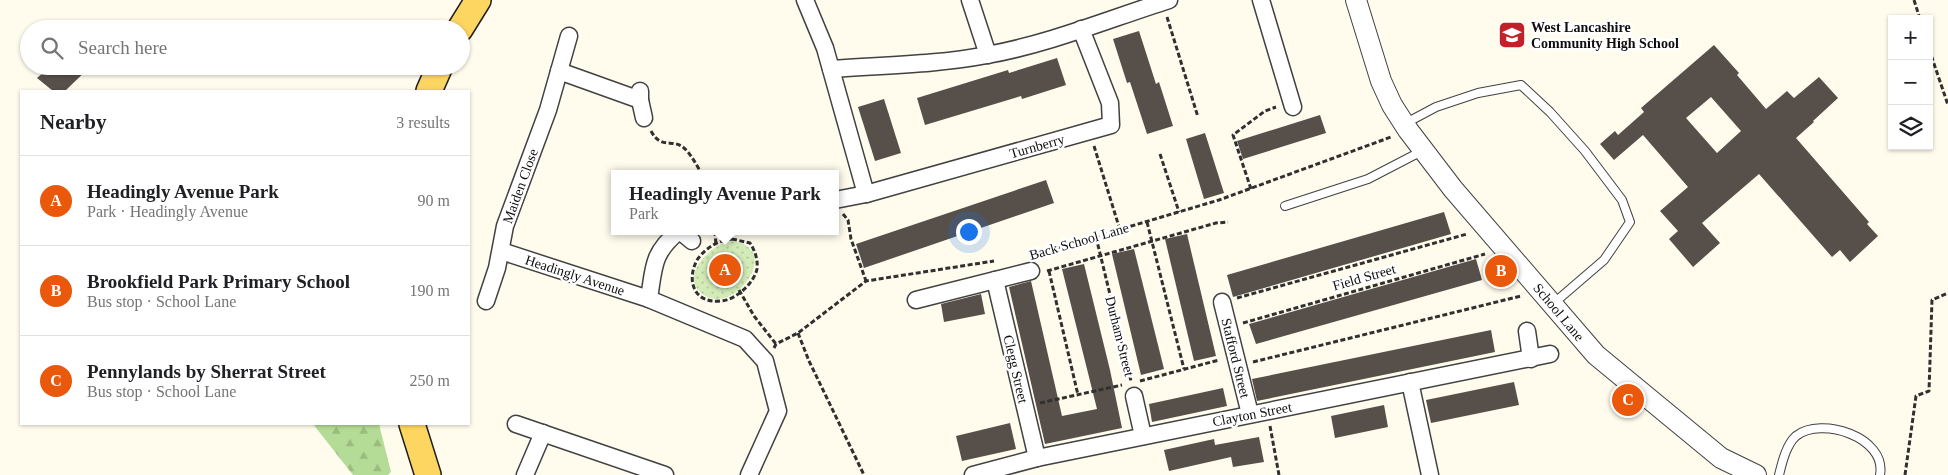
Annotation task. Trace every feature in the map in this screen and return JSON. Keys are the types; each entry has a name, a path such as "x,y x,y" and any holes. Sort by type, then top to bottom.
{"main road":[{"path":"466,20 478,0"},
{"path":"429,90 436,75"},
{"path":"412,425 428,475"}],"street":[{"path":"805,0 825,48 866,194"},
{"path":"970,0 988,55"},
{"path":"1260,0 1292,104"},
{"name":"School Lane","path":"1356,0 1382,81 1392,105 1406,127 1453,189 1584,342 1618,375 1721,458 1756,475"},
{"path":"831,69 951,61 988,55 1026,46 1081,29 1158,2"},
{"name":"Turnberry","path":"839,204 866,194 1111,125 1110,103 1081,29"},
{"name":"Maiden Close","path":"486,301 498,268 505,226 548,110 570,36"},
{"path":"559,71 640,96 644,118"},
{"path":"649,299 656,260 664,243 682,235"},
{"name":"Headingly Avenue","path":"501,251 649,299 745,339 765,361 778,411 750,475"},
{"name":"Back School Lane","path":"916,300 1031,272"},
{"name":"Clegg Street","path":"995,280 1037,458"},
{"name":"Stafford Street","path":"1222,302 1250,414"},
{"path":"1526,331 1531,359"},
{"name":"Clayton Street","path":"973,475 1037,458 1550,354"},
{"path":"1410,382 1430,475"},
{"path":"1134,396 1143,436"},
{"path":"516,424 665,475"},
{"path":"525,475 543,432"}],"lane":[{"path":"1406,127 1436,107 1478,93 1521,85 1550,112 1585,151 1622,200 1630,222 1604,260 1547,298"},
{"path":"1285,206 1368,179 1423,150"},
{"path":"1779,475 1788,447 1795,437 1807,430 1823,428 1847,432 1869,444 1878,455 1882,467 1880,475"}],"path":[{"path":"1914,0 1919,15"},
{"path":"1158,2 1198,117"},
{"path":"1932,60 1948,105"},
{"path":"1251,189 1233,135 1265,111 1292,104"},
{"path":"644,118 654,137 661,143 679,145 685,148 699,170"},
{"name":"Back School Lane","path":"1036,254 1251,189 1406,127"},
{"path":"1090,131 1120,230"},
{"path":"1160,154 1179,212"},
{"path":"839,208 848,220 851,240 866,281"},
{"path":"1147,222 1184,369"},
{"path":"1031,272 1048,271 1216,223 1228,222"},
{"name":"Field Street","path":"1222,302 1487,228"},
{"path":"715,235 716,245"},
{"name":"Durham Street","path":"1096,237 1134,396"},
{"path":"724,240 742,240 750,243 755,251 757,270 752,279 739,292 731,299 713,301 704,299 693,288 692,274 700,257 724,240"},
{"name":"Field Street","path":"1228,328 1505,248"},
{"path":"765,361 776,344 798,333 866,281 999,260"},
{"path":"1048,271 1078,395"},
{"path":"739,292 754,316 776,344"},
{"path":"1905,475 1916,396 1929,391 1932,300 1948,293"},
{"path":"1238,366 1547,298"},
{"path":"798,333 809,361 864,475"},
{"path":"1267,411 1280,475"}],"green space":[{"path":"731,241 746,246 754,255 754,266 749,278 741,288 729,296 717,299 704,295 697,288 694,280 695,271 706,255 714,248"},
{"path":"314,425 379,425 391,472 388,475 353,475"}],"building":[{"path":"1139,31 1156,84 1159,82 1173,126 1147,134 1130,82 1127,83 1113,39"},
{"path":"1714,45 1739,73 1737,75 1766,109 1787,91 1794,98 1819,77 1838,98 1796,138 1869,222 1867,224 1878,236 1850,262 1840,250 1832,257 1759,174 1702,223 1720,243 1693,267 1669,239 1678,231 1660,211 1688,187 1643,135 1614,160 1600,144 1615,131 1618,135 1644,112 1641,108","holes":["1711,97 1741,131 1717,153 1686,118"]},
{"path":"1057,58 1066,85 1022,99 1021,96 925,125 917,98 1008,70 1009,73"},
{"path":"40,75 82,75 66,90 52,90 37,78"},
{"path":"884,99 901,153 875,161 858,107"},
{"path":"1320,115 1326,133 1243,159 1237,141"},
{"path":"1205,133 1224,193 1204,199 1186,139"},
{"path":"1046,180 1054,203 864,268 856,244"},
{"path":"1444,212 1451,234 1233,297 1227,275"},
{"path":"1187,234 1216,356 1194,361 1165,239"},
{"path":"1134,249 1164,369 1141,375 1112,254"},
{"path":"1476,259 1482,280 1256,344 1249,324"},
{"path":"1084,264 1122,428 1045,444 1009,287 1031,281 1062,416 1097,409 1062,269"},
{"path":"981,294 985,314 944,322 941,304"},
{"path":"1491,330 1495,352 1257,401 1252,379"},
{"path":"1514,382 1519,405 1431,423 1426,400"},
{"path":"1223,388 1227,406 1152,422 1149,404"},
{"path":"1384,405 1388,427 1335,438 1331,416"},
{"path":"1010,423 1016,449 962,461 956,436"},
{"path":"1259,437 1264,462 1233,467 1231,457 1169,471 1164,450 1214,439 1215,445"}],"place":[{"name":"West Lancashire Community High School","path":"1512,35"},
{"name":"Headingly Avenue Park","path":"725,270"},
{"name":"Brookfield Park Primary School","path":"1501,271"},
{"name":"Pennylands by Sherrat Street","path":"1628,400"}]}
